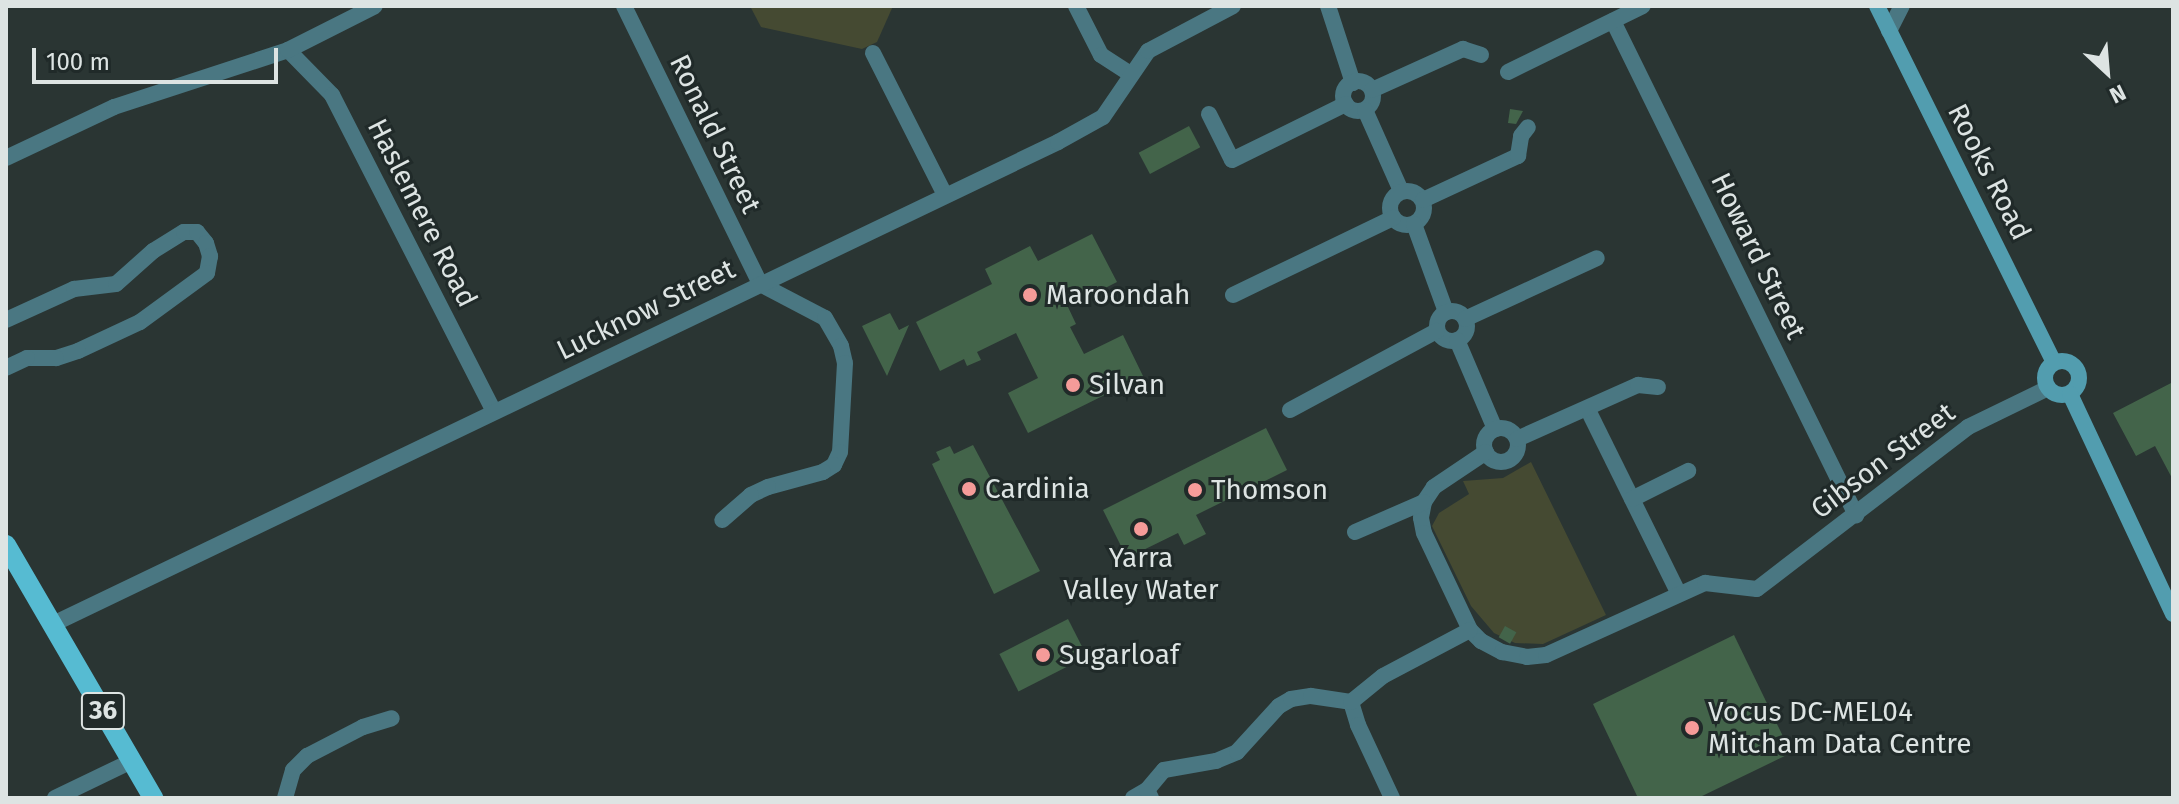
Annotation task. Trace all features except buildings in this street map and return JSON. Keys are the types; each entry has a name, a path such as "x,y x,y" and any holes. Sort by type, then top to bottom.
{"main road":[{"name":"36","path":"6,545 153,798"}],"street":[{"path":"6,158 114,107 288,50 375,6"},
{"name":"Ronald Street","path":"624,6 760,284"},
{"path":"1076,6 1101,55 1130,74"},
{"name":"Lucknow Street","path":"51,625 1058,142 1103,117 1148,51 1233,6"},
{"path":"1328,6 1353,83"},
{"path":"1508,72 1643,6"},
{"name":"Rooks Road","path":"1877,6 2054,362"},
{"path":"1889,31 1902,6"},
{"name":"Howard Street","path":"1613,21 1856,515"},
{"path":"1372,90 1463,49 1481,55"},
{"name":"Haslemere Road","path":"288,50 332,95 494,411"},
{"path":"873,53 945,195"},
{"path":"1362,82 1372,90 1372,102 1365,110 1353,111 1346,104 1345,89 1353,83 1362,82"},
{"path":"1209,114 1232,160 1346,104"},
{"path":"1365,110 1401,191"},
{"path":"1423,200 1518,156 1521,136 1528,127"},
{"path":"1401,191 1413,192 1423,200 1424,211 1414,224 1403,225 1393,218 1389,206 1401,191"},
{"path":"1233,295 1393,218"},
{"path":"1414,224 1446,312"},
{"path":"6,320 74,289 116,284 153,251 184,232 197,232 206,243 210,256 207,273 140,322 78,351 56,358 27,358 6,368"},
{"path":"1465,319 1597,258"},
{"path":"722,520 751,495 779,481 823,472 834,465 840,452 845,363 841,346 825,318 760,284"},
{"path":"1457,311 1465,319 1466,331 1457,340 1445,339 1437,331 1438,320 1446,312 1457,311"},
{"path":"1290,410 1437,331"},
{"path":"1457,340 1495,429"},
{"path":"2067,361 2077,368 2078,385 2070,394 2058,395 2048,388 2046,370 2054,362 2067,361"},
{"path":"1517,439 1588,410 1638,385 1658,387"},
{"name":"Gibson Street","path":"1678,592 1705,583 1757,589 1968,427 2048,388"},
{"path":"2070,394 2173,614"},
{"path":"1486,452 1434,487 1424,502 1421,518 1424,533 1470,630 1481,641 1502,652 1527,657 1546,655 1678,592 1588,410"},
{"path":"1495,429 1508,430 1517,439 1517,451 1508,461 1495,461 1486,452 1486,438 1495,429"},
{"path":"1632,499 1688,471"},
{"path":"1355,532 1424,502"},
{"path":"1144,795 1164,770 1216,761 1237,752 1279,706 1291,699 1311,696 1351,702 1383,676 1470,630"},
{"path":"1351,702 1358,725 1392,798"},
{"path":"285,798 293,770 307,756 363,727 392,718"},
{"path":"55,798 132,761"}],"green space":[{"path":"750,6 893,6 877,42 862,49 761,27"},
{"path":"1531,462 1606,615 1543,644 1515,643 1494,633 1471,606 1432,526 1439,513 1469,494 1463,481 1503,478"}],"place":[{"name":"Maroondah","path":"1030,295"},
{"name":"Silvan","path":"1073,385"},
{"name":"Cardinia","path":"969,489"},
{"name":"Thomson","path":"1195,490"},
{"name":"Yarra Valley Water","path":"1141,529"},
{"name":"Sugarloaf","path":"1043,655"},
{"name":"Vocus DC-MEL04 Mitcham Data Centre","path":"1692,728"}]}
